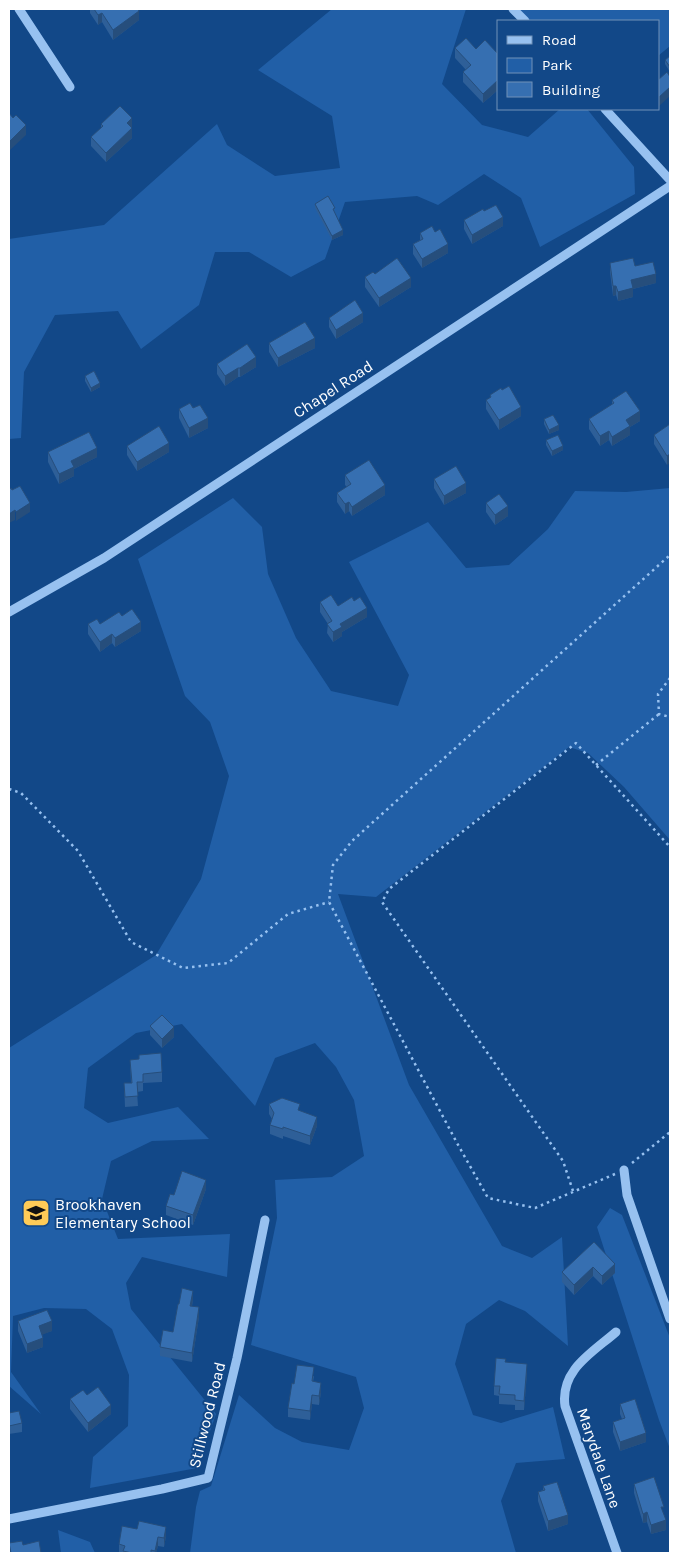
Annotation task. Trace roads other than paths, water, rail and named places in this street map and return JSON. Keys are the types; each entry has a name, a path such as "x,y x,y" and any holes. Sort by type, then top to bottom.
{"street":[{"path":"19,9 70,87"},
{"path":"513,9 523,20"},
{"path":"606,110 670,180"},
{"name":"Chapel Road","path":"9,612 104,558 670,186"},
{"path":"624,1170 627,1195 670,1320"},
{"name":"Stillwood Road","path":"9,1519 208,1478 237,1358 265,1220"},
{"name":"Marydale Lane","path":"616,1332 574,1370 566,1382 564,1396 565,1406 617,1553"}],"place":[{"name":"Brookhaven Elementary School","path":"36,1213"}]}
